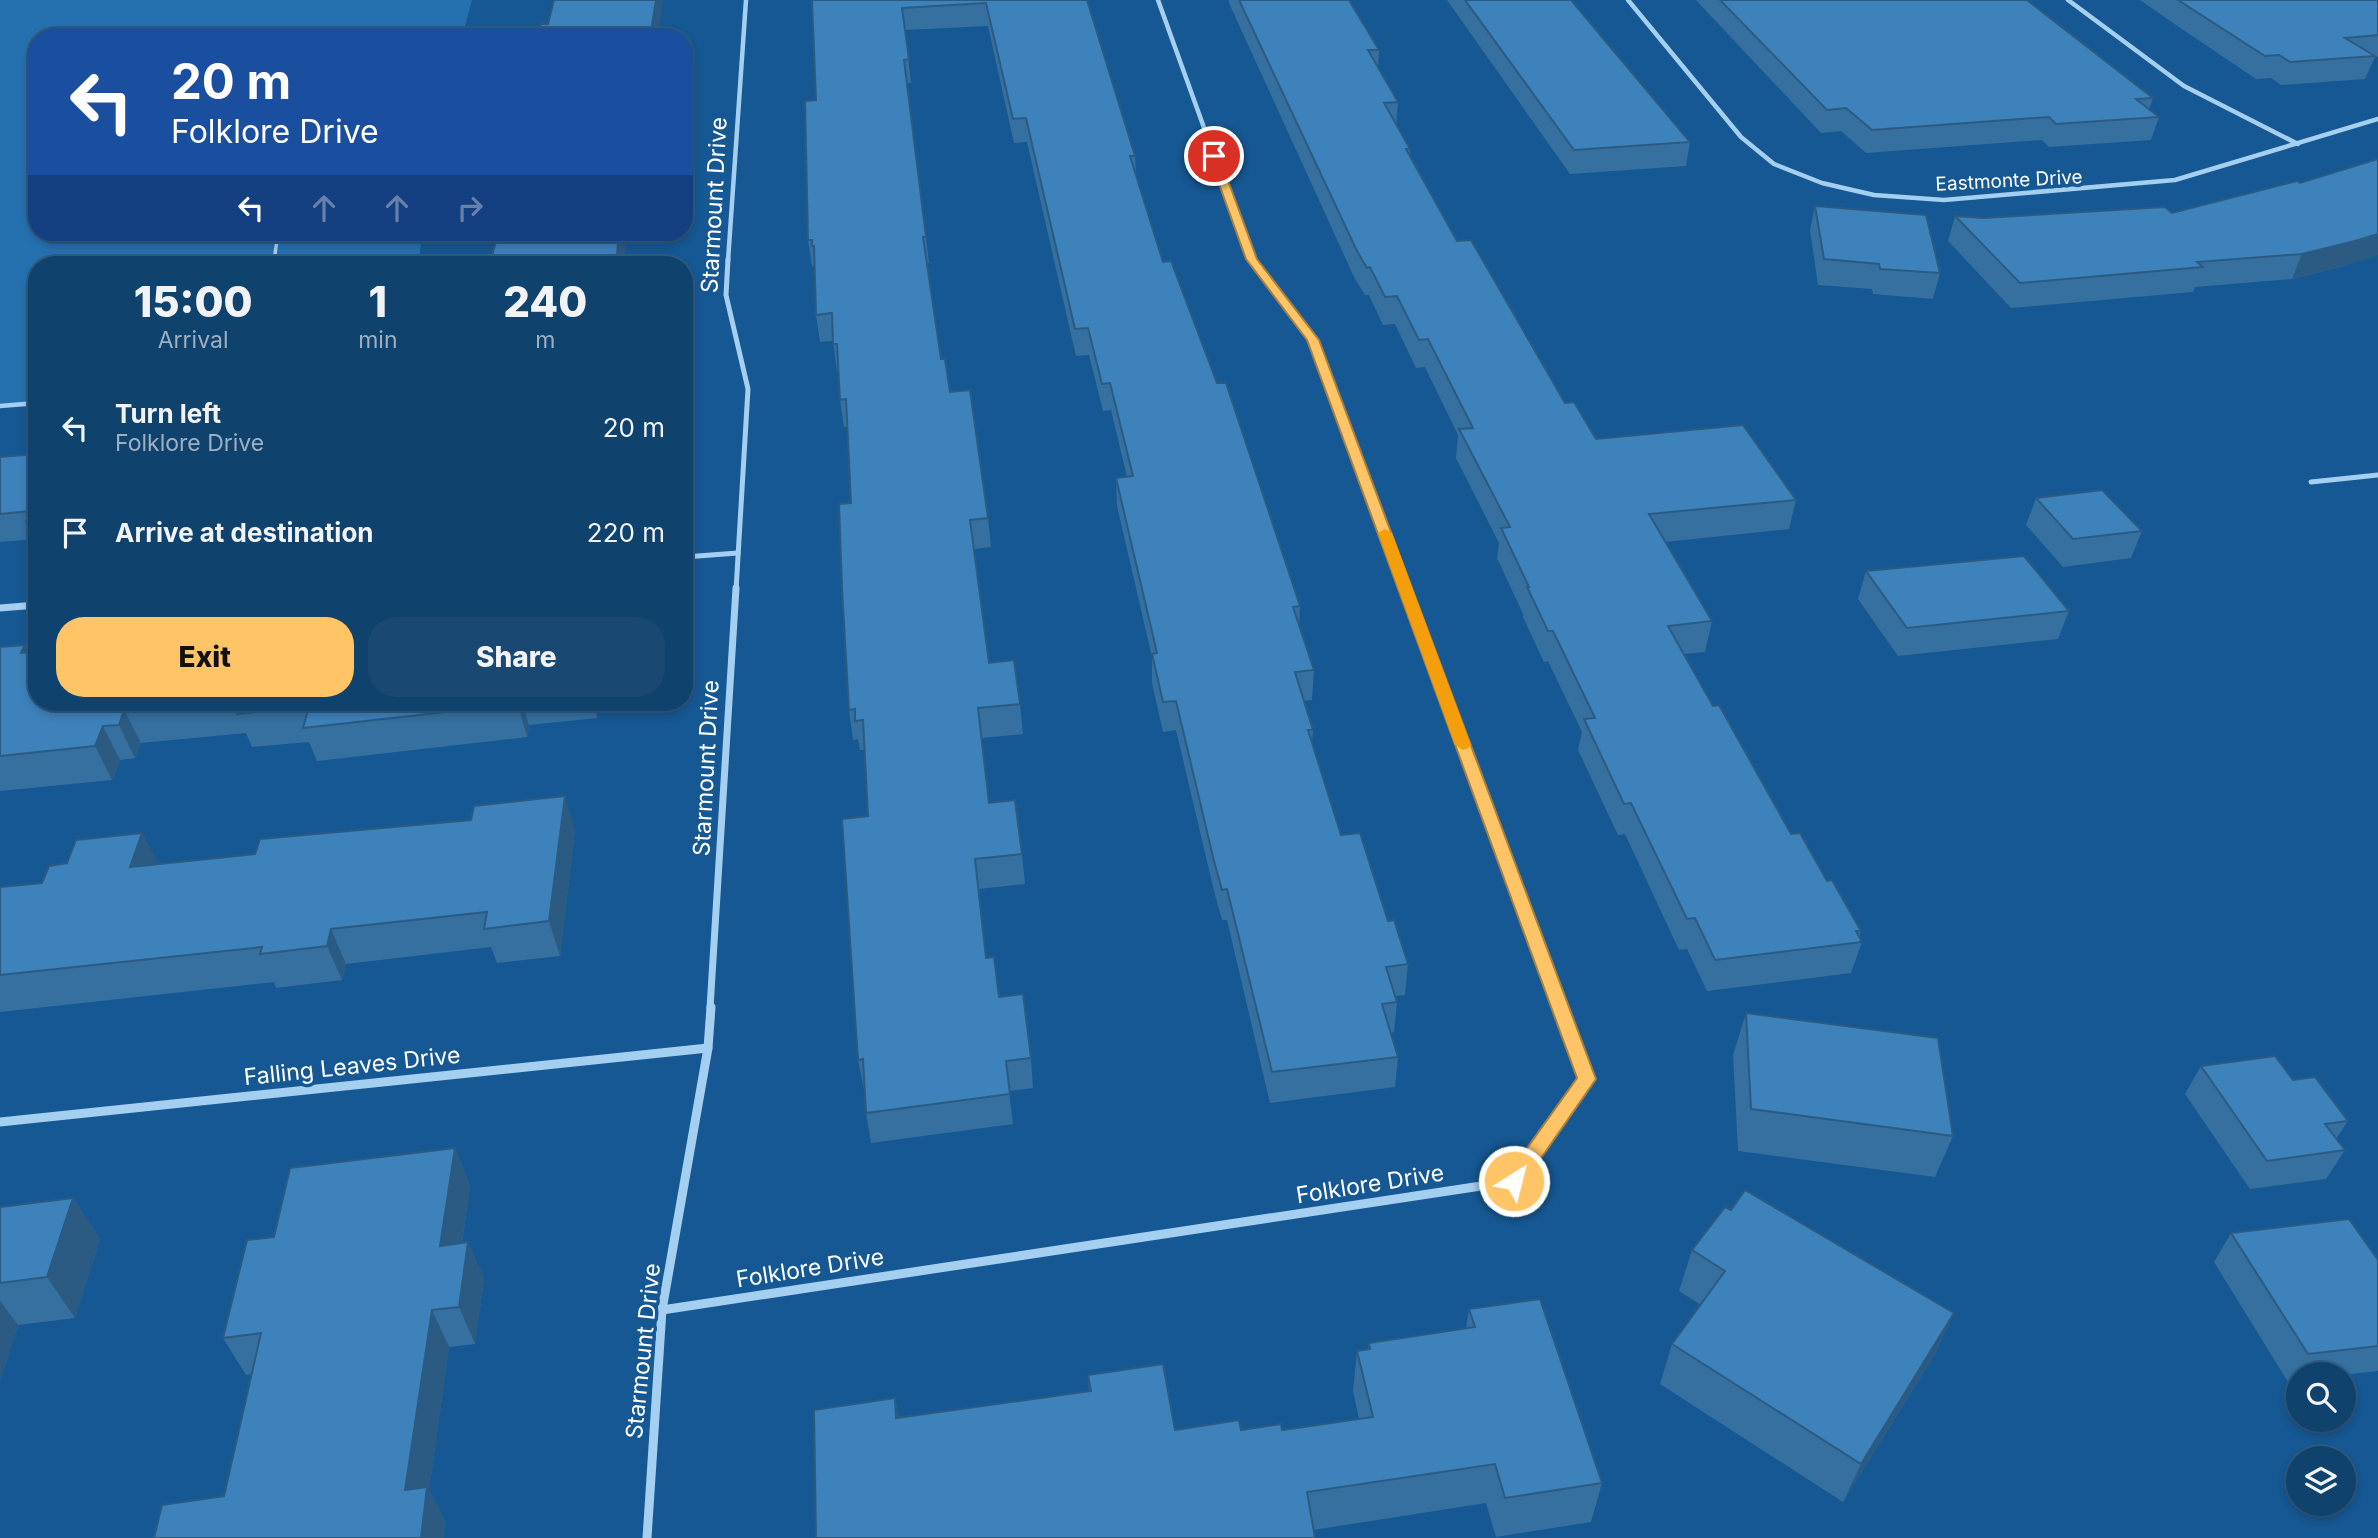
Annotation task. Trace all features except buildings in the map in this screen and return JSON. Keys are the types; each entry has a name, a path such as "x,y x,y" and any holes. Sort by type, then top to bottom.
{"street":[{"name":"Starmount Drive","path":"647,1538 662,1310 708,1048 748,389 726,295 746,0"},
{"name":"Folklore Drive","path":"662,1310 1514,1181 1587,1079 1313,340 1251,259 1158,0"},
{"name":"Eastmonte Drive","path":"1628,0 1741,137 1774,164 1822,183 1874,195 1944,200 2126,187 2175,180 2378,119"},
{"path":"2068,0 2184,86 2298,144"},
{"path":"2311,481 2378,475"},
{"path":"693,556 738,553"},
{"path":"0,608 28,606"},
{"name":"Falling Leaves Drive","path":"0,1122 708,1048"}],"lane":[{"path":"0,406 28,403"}],"shaded area":[{"path":"0,0 472,0 464,28 28,28 28,242 421,242 420,256 28,256 28,407 0,405"}],"slow traffic":[{"path":"1385,533 1463,745"}],"route":[{"path":"1214,156 1251,259 1313,340 1587,1079 1514,1181"}]}
